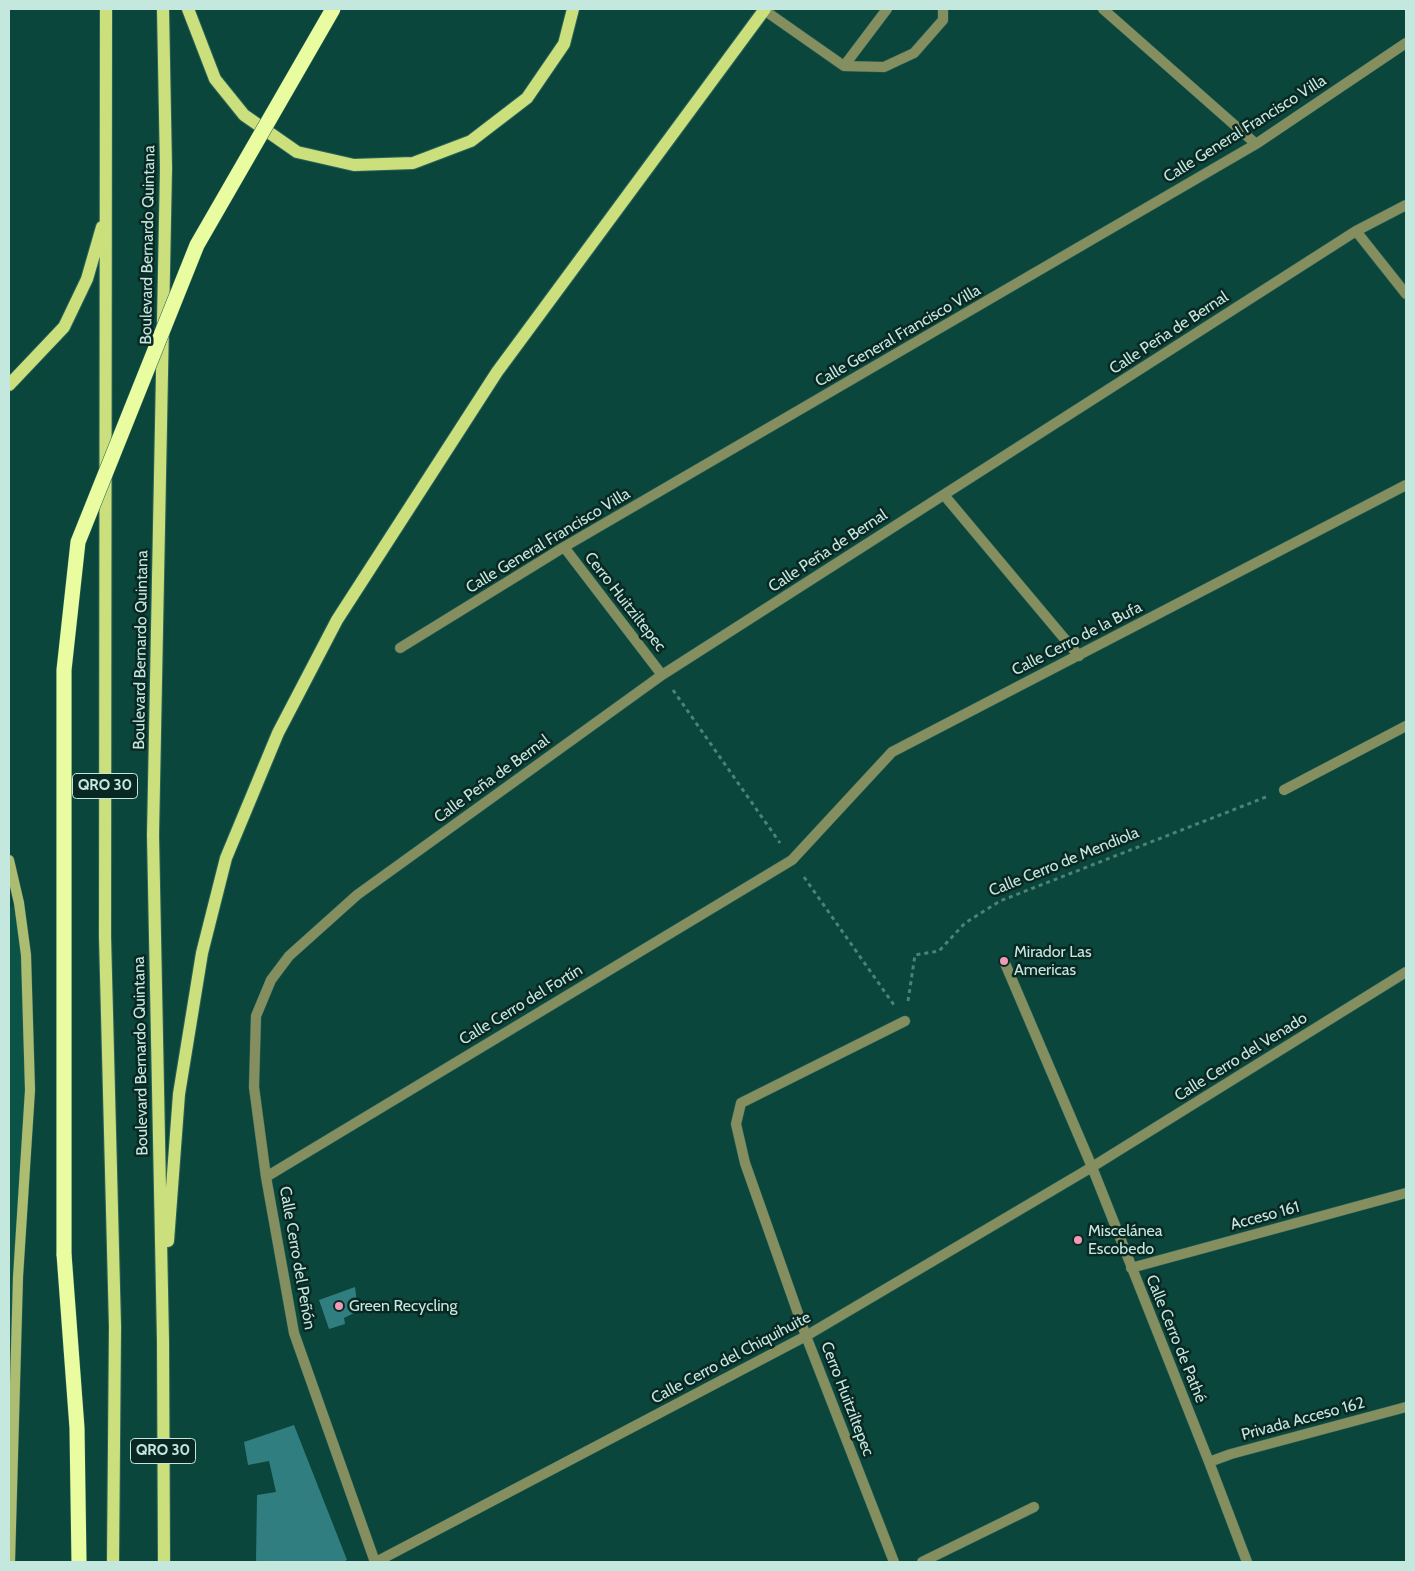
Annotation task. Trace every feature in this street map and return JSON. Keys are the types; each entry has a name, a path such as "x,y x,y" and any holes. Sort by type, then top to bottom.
{"highway":[{"path":"79,1562 77,1428 64,1254 64,670 78,542 197,245 333,9"}],"main road":[{"name":"Boulevard Bernardo Quintana","path":"106,9 105,936 115,1326 113,1562"},
{"name":"Boulevard Bernardo Quintana","path":"163,9 166,168 153,835 163,1341 164,1562"},
{"path":"188,9 215,80 244,115 297,152 354,165 413,163 471,141 527,98 564,44 573,9"},
{"path":"163,1341 179,1094 202,953 226,858 278,733 337,620 497,372 764,10"},
{"path":"9,385 64,327 87,279 102,228 107,147"}],"street":[{"path":"844,66 887,9"},
{"path":"764,10 844,66 884,67 914,54 943,20 943,9"},
{"path":"1103,9 1256,144"},
{"name":"Calle General Francisco Villa","path":"400,648 564,547 1256,144 1406,43"},
{"name":"Calle Peña de Bernal","path":"289,956 356,895 662,675 1356,231 1406,205"},
{"path":"1356,231 1406,294"},
{"name":"Calle Cerro de la Bufa","path":"792,860 892,752 1406,485"},
{"path":"944,495 1079,656"},
{"name":"Cerro Huitziltepec","path":"564,547 662,675"},
{"path":"1284,790 1406,726"},
{"path":"9,860 19,903 26,955 30,1090 13,1279 10,1562"},
{"name":"Calle Cerro del Fortín","path":"266,1177 792,860"},
{"name":"Calle Cerro del Peñón","path":"289,956 271,980 256,1016 254,1087 266,1177 294,1333 376,1562"},
{"name":"Calle Cerro de Pathé","path":"1004,961 1092,1168 1247,1562"},
{"name":"Calle Cerro del Venado","path":"1092,1168 1406,972"},
{"name":"Cerro Huitziltepec","path":"894,1562 806,1336 745,1163 736,1124 741,1103 905,1021"},
{"name":"Calle Cerro del Chiquihuite","path":"376,1562 806,1336 1092,1168"},
{"name":"Acceso 161","path":"1131,1268 1406,1193"},
{"name":"Privada Acceso 162","path":"1209,1462 1231,1454 1406,1407"},
{"path":"922,1562 1034,1507"}],"path":[{"name":"Calle Cerro de Mendiola","path":"905,1021 914,955 939,951 965,924 1000,901 1284,790"}],"shaded area":[{"path":"19,903 30,1090 9,1562 9,908"}],"building":[{"name":"Green Recycling","path":"355,1287 358,1311 344,1318 345,1324 329,1329 319,1300"},
{"path":"294,1425 347,1560 343,1562 256,1562 257,1495 276,1492 269,1461 248,1465 244,1442"}],"place":[{"name":"Mirador Las Americas","path":"1004,961"},
{"name":"Miscelánea Escobedo","path":"1078,1240"},
{"name":"Green Recycling","path":"339,1306"}]}
